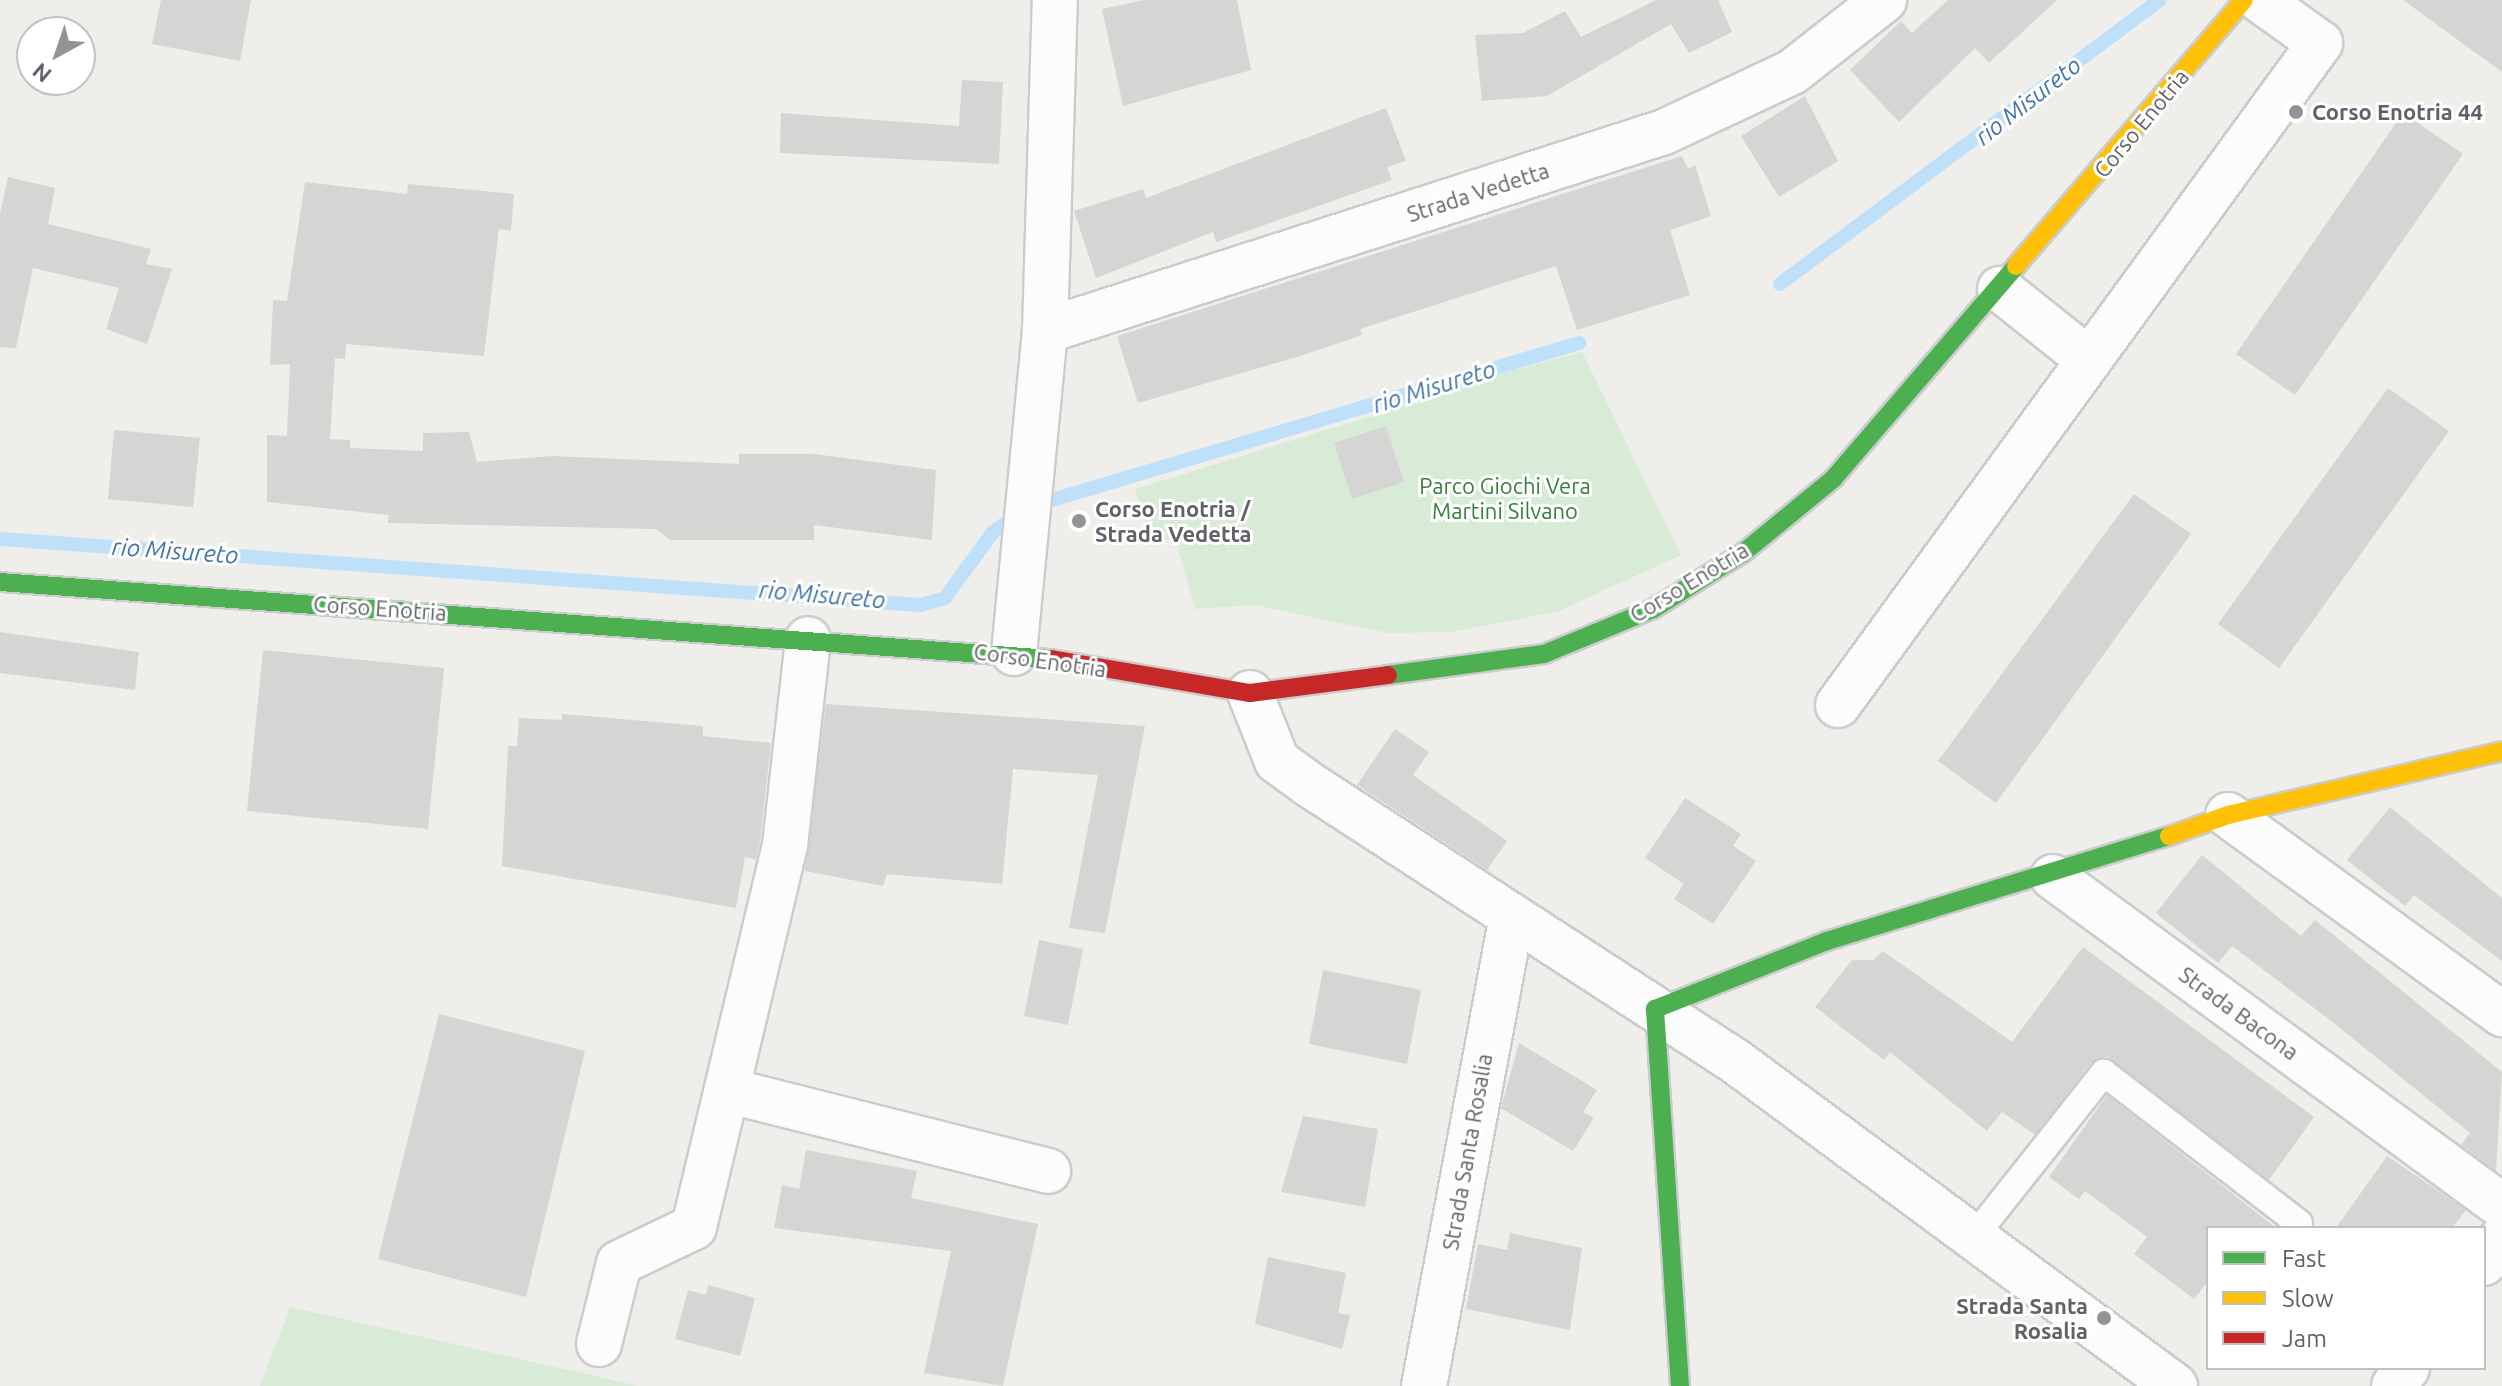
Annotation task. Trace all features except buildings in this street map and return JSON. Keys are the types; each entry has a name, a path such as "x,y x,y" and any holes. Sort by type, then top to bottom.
{"main road":[{"name":"Corso Enotria","path":"0,582 1014,653 1250,693 1544,654 1653,609 1743,553 1833,479 2000,289 2244,0"},
{"path":"1680,1386 1655,1009 1827,941 2053,877 2228,815 2502,751"}],"street":[{"path":"1014,653 1045,331 1055,0"},
{"name":"Strada Vedetta","path":"1045,331 1664,132 1792,72 1884,0"},
{"path":"1838,705 2320,43 2260,0"},
{"path":"2000,289 2089,360"},
{"path":"599,1344 619,1263 694,1227 730,1091 785,845 808,639"},
{"path":"1250,693 1277,761 1511,919 1655,1009 2175,1386"},
{"path":"2228,815 2502,1014"},
{"name":"Strada Bacona","path":"2053,877 2502,1206"},
{"name":"Strada Santa Rosalia","path":"1424,1386 1511,919"},
{"path":"730,1091 1048,1171"},
{"path":"2486,1260 2502,1238"}],"lane":[{"path":"1973,1238 2104,1073 2299,1223"}],"green space":[{"name":"Parco Giochi Vera Martini Silvano","path":"1582,352 1681,555 1559,611 1452,632 1388,633 1255,605 1195,609 1175,537 1152,544 1135,489 1404,406 1403,399"},
{"path":"290,1307 639,1386 260,1386"}],"waterway":[{"name":"rio Misureto","path":"1780,284 2159,0"},
{"name":"rio Misureto","path":"1035,505 1579,343"},
{"name":"rio Misureto","path":"0,539 921,605 945,598 993,532 1017,515"}],"traffic: fast":[{"path":"1388,675 1544,654 1653,609 1743,553 1833,479 2016,266"},
{"path":"0,582 1051,659"},
{"path":"1680,1386 1655,1009 1827,941 2169,836"}],"traffic: slow":[{"path":"2016,266 2244,0"},
{"path":"2169,836 2228,815 2502,751"}],"traffic: jam":[{"path":"1051,659 1250,693 1388,675"}],"place":[{"name":"Corso Enotria 44","path":"2296,112"},
{"name":"Corso Enotria / Strada Vedetta","path":"1079,521"},
{"name":"Strada Santa Rosalia","path":"2104,1318"}]}
